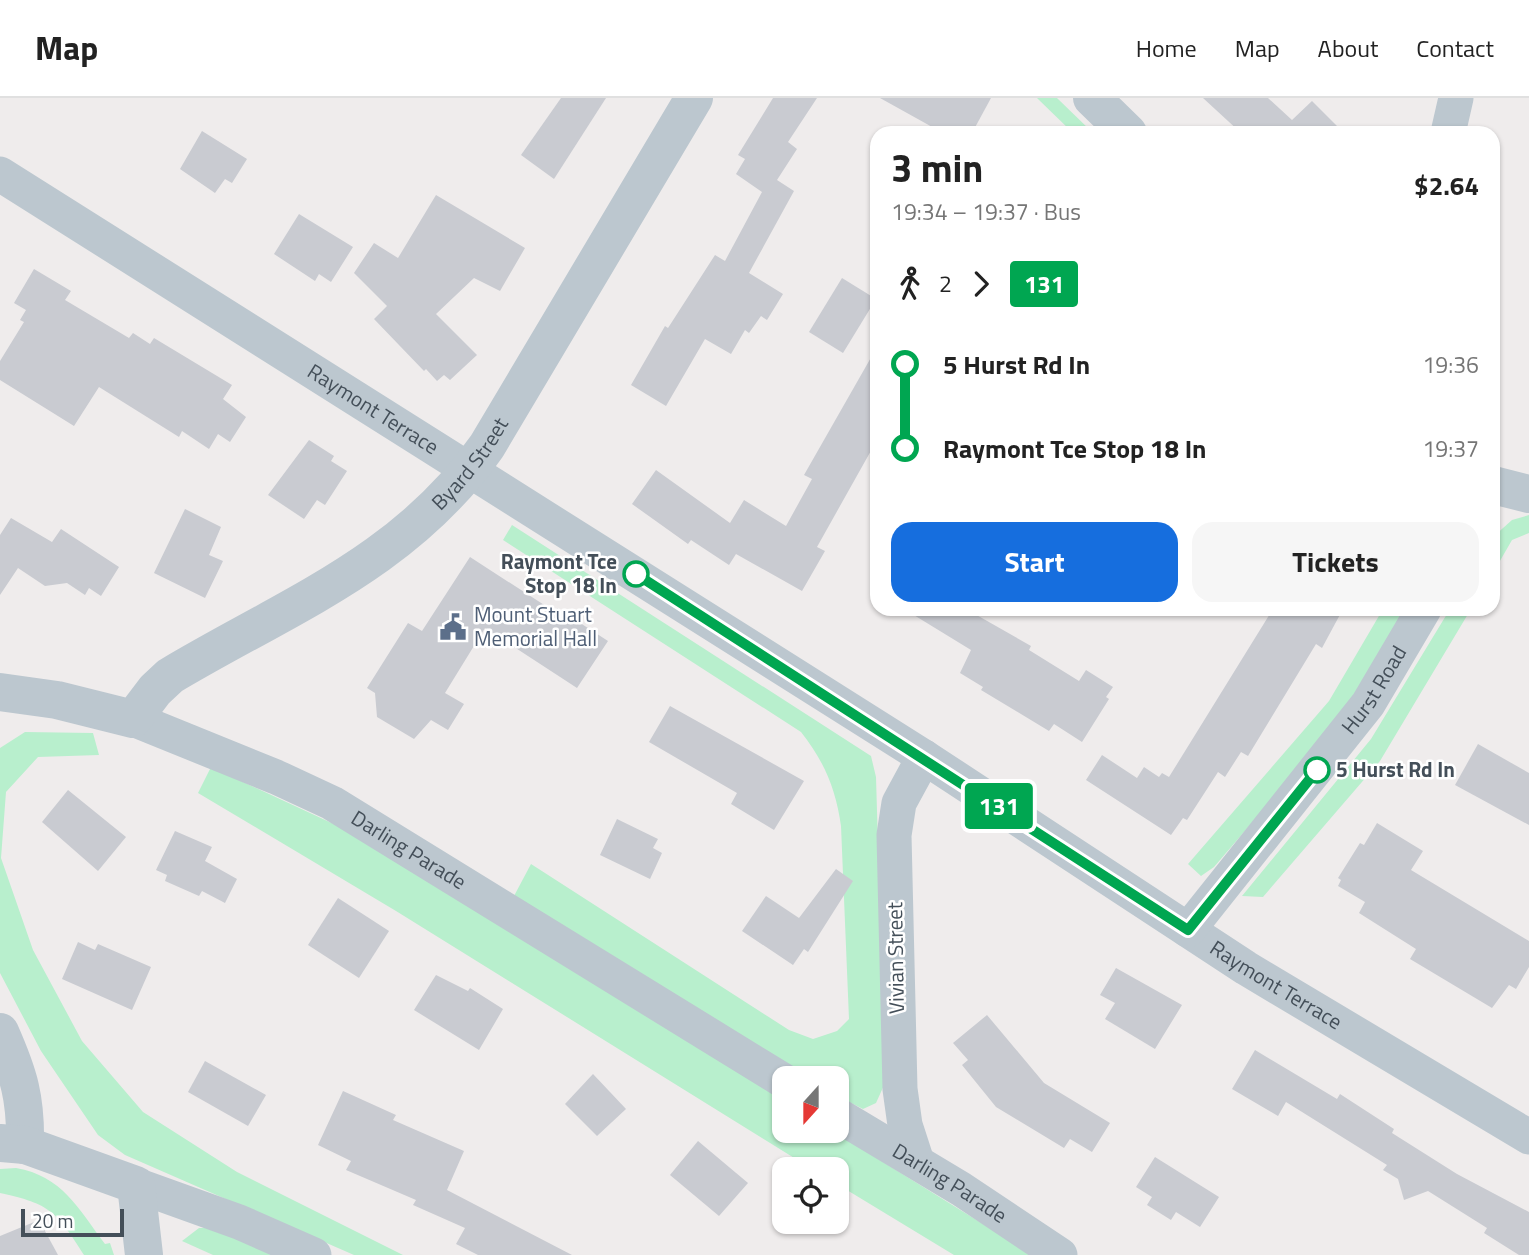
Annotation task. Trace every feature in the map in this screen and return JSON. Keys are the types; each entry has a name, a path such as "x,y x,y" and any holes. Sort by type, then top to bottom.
{"street":[{"name":"Byard Street","path":"133,719 155,690 170,676 300,606 381,555 454,489 469,472 694,98"},
{"path":"1092,98 1121,126"},
{"path":"1449,126 1455,98"},
{"name":"Raymont Terrace","path":"0,174 924,757 1246,968 1529,1137"},
{"path":"1500,488 1529,494"},
{"name":"Hurst Road","path":"1188,930 1368,705 1420,616"},
{"name":"Darling Parade","path":"0,692 57,700 133,719 332,803 772,1074"},
{"name":"Vivian Street","path":"917,1162 905,1125 900,1089 894,835 899,803 924,757"},
{"path":"0,1032 15,1066 26,1104 13,1144 239,1222 314,1255"},
{"name":"Darling Parade","path":"849,1122 917,1162 1060,1255"},
{"path":"136,1185 145,1255"}],"green space":[{"path":"1037,98 1057,98 1086,126 1066,126"},
{"path":"1529,515 1529,533 1512,540 1500,561 1500,531 1512,520"},
{"path":"512,525 871,756 876,777 885,1083 876,1103 863,1109 849,1102 849,1066 789,1066 514,896 531,864 789,1030 813,1039 837,1031 849,1019 841,826 828,776 809,743 801,732 503,540"},
{"path":"1379,616 1402,616 1358,691 1316,748 1214,867 1201,876 1188,864 1329,701"},
{"path":"1446,616 1467,616 1380,761 1263,897 1242,896 1371,739"},
{"path":"25,732 93,733 99,755 38,757 6,792 1,858 33,950 82,1041 143,1112 237,1172 403,1255 354,1255 125,1155 98,1135 41,1051 0,973 0,748"},
{"path":"211,767 351,832 772,1093 772,1143 849,1141 1033,1255 954,1255 849,1191 849,1157 793,1157 396,911 198,793"},
{"path":"16,1168 46,1178 57,1186 77,1206 105,1244 110,1243 114,1255 84,1255 67,1229 51,1212 31,1201 0,1193 0,1169"},
{"path":"199,1228 218,1228 280,1255 213,1255 182,1241"}],"building":[{"path":"561,98 606,98 554,179 521,155"},
{"path":"773,98 817,98 788,142 797,149 777,180 794,191 749,273 783,294 767,320 761,316 749,333 745,330 731,354 705,339 666,406 631,385 665,326 668,328 715,255 725,261 762,192 736,174 745,159 738,155"},
{"path":"880,98 991,98 976,126 930,126"},
{"path":"1203,98 1268,98 1292,120 1312,101 1337,126 1233,126"},
{"path":"202,131 247,159 232,183 225,179 215,193 180,169"},
{"path":"436,195 525,248 500,291 474,278 436,314 477,355 450,380 444,375 437,381 374,319 387,306 354,273 374,243 398,258"},
{"path":"299,214 353,247 331,282 319,274 315,281 274,254"},
{"path":"34,269 71,291 65,300 129,338 133,333 150,344 154,338 232,385 223,399 246,417 230,442 218,434 209,449 182,431 179,437 99,387 74,426 0,380 0,361 24,322 20,320 26,310 14,303"},
{"path":"842,278 870,295 870,309 843,353 809,332"},
{"path":"870,359 870,452 817,547 825,551 802,591 736,554 729,565 691,540 688,544 632,504 656,470 730,523 744,500 786,526 812,479 804,475"},
{"path":"309,440 334,456 331,461 347,471 325,505 317,500 304,519 268,495"},
{"path":"185,509 221,527 209,555 223,561 205,598 154,573"},
{"path":"11,518 52,542 61,529 119,567 101,596 89,588 85,595 67,583 45,586 18,568 0,595 0,535"},
{"path":"470,557 555,612 557,608 608,641 577,688 485,628 445,693 464,704 448,730 431,720 414,739 377,717 375,693 367,688 408,623 422,631"},
{"path":"915,616 978,616 1031,646 1029,650 1079,681 1086,670 1113,687 1106,697 1109,699 1082,742 1054,724 1049,731 981,690 983,687 960,673 971,650"},
{"path":"1269,616 1339,616 1322,648 1316,644 1248,756 1241,752 1225,777 1218,772 1187,820 1183,818 1171,835 1086,780 1102,755 1137,778 1144,767 1159,777 1162,773 1169,777"},
{"path":"670,706 804,781 774,830 731,804 737,793 649,742"},
{"path":"1478,744 1529,773 1529,825 1455,785"},
{"path":"68,790 126,837 98,871 42,822"},
{"path":"617,819 658,839 653,848 662,853 650,879 600,855"},
{"path":"1377,823 1423,851 1411,870 1529,941 1529,967 1516,989 1509,985 1492,1008 1410,959 1416,949 1359,913 1365,902 1338,886 1341,880 1338,878 1360,843 1364,845"},
{"path":"175,831 212,847 205,861 237,879 225,903 202,891 199,896 165,881 167,875 156,870"},
{"path":"836,869 853,881 808,952 804,949 793,965 742,931 766,896 799,918"},
{"path":"338,898 389,931 359,978 308,945"},
{"path":"78,942 95,950 98,944 151,967 132,1010 62,979"},
{"path":"1116,968 1182,1005 1155,1049 1105,1019 1115,1003 1100,995"},
{"path":"436,975 468,991 470,988 503,1009 479,1050 414,1010"},
{"path":"987,1015 1044,1083 1110,1123 1092,1152 1070,1139 1064,1148 996,1107 962,1065 968,1060 953,1043"},
{"path":"1255,1050 1337,1099 1340,1094 1394,1129 1392,1133 1457,1174 1529,1212 1529,1255 1519,1255 1484,1233 1487,1228 1428,1191 1404,1200 1398,1179 1383,1170 1387,1165 1286,1102 1278,1116 1232,1089"},
{"path":"205,1061 266,1095 248,1126 188,1092"},
{"path":"593,1074 626,1109 597,1136 565,1104"},
{"path":"343,1091 396,1115 393,1120 464,1151 447,1190 572,1255 478,1255 456,1244 465,1228 413,1205 416,1200 346,1170 351,1161 318,1145"},
{"path":"698,1141 748,1183 719,1216 670,1175"},
{"path":"1155,1157 1219,1197 1200,1227 1176,1212 1171,1220 1147,1205 1152,1197 1136,1187"},
{"path":"39,1220 58,1255 0,1255 0,1236"}],"bus line":[{"name":"131","path":"636,574 924,757 1188,930 1317,770"}],"place":[{"name":"Raymont Tce Stop 18 In","path":"636,574"},
{"name":"Mount Stuart Memorial Hall","path":"453,627"},
{"name":"5 Hurst Rd In","path":"1317,770"}]}
